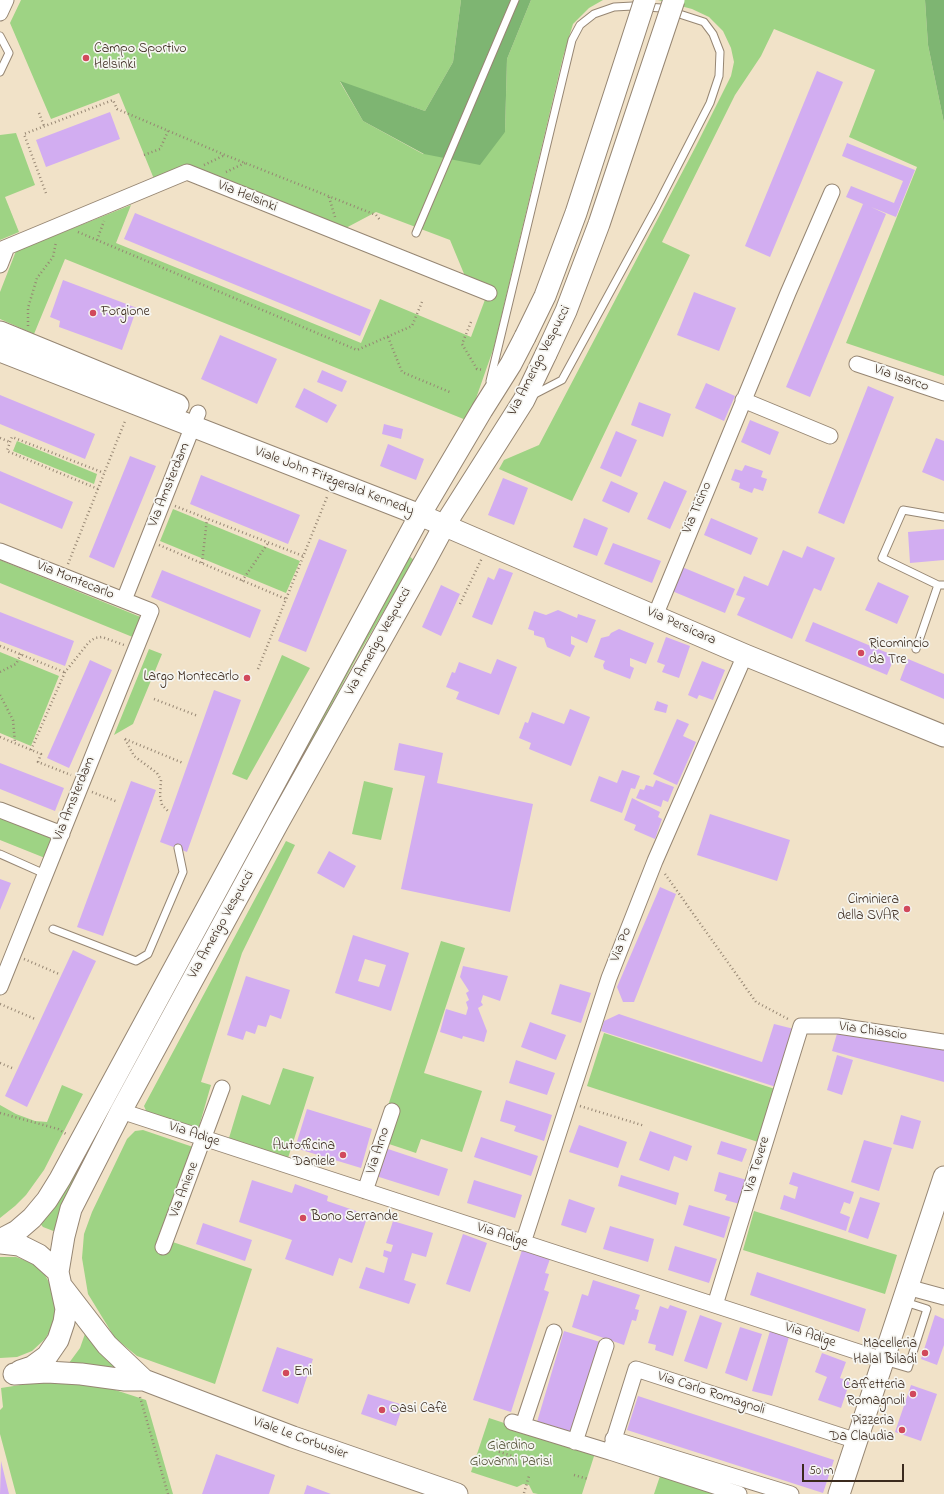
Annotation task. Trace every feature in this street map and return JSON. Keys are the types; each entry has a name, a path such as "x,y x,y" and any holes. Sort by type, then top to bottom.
{"street":[{"path":"0,13 6,0"},
{"name":"Via Amerigo Vespucci","path":"0,1242 17,1232 47,1200 80,1143 420,515 511,364 545,296 576,213 645,0"},
{"name":"Via Amerigo Vespucci","path":"7,1374 32,1367 47,1356 58,1340 64,1322 66,1309 60,1279 64,1236 71,1209 121,1111 278,823 444,526 524,400 566,311 600,224 674,0"},
{"name":"Via Helsinki","path":"0,265 4,248 187,172 489,293"},
{"name":"Via Ticino","path":"655,616 743,400 832,192"},
{"name":"Viale John Fitzgerald Kennedy","path":"0,332 333,481 420,515"},
{"name":"Viale John Fitzgerald Kennedy","path":"0,351 389,491 420,515"},
{"name":"Via Isarco","path":"857,364 944,393"},
{"path":"743,400 830,436"},
{"name":"Via Amsterdam","path":"124,600 195,420"},
{"name":"Via Persicara","path":"420,515 745,655 944,736"},
{"name":"Via Montecarlo","path":"0,551 151,611"},
{"name":"Via Amsterdam","path":"0,987 151,611"},
{"name":"Via Po","path":"523,1243 609,978 655,861 745,655"},
{"path":"0,810 62,834"},
{"name":"Via Chiascio","path":"801,1026 838,1026 944,1042"},
{"name":"Via Tevere","path":"715,1305 801,1026"},
{"name":"Via Aniene","path":"163,1247 205,1138 222,1088"},
{"name":"Via Adige","path":"121,1111 883,1360"},
{"name":"Via Arno","path":"365,1191 392,1111"},
{"path":"839,1494 944,1177"},
{"name":"Viale Le Corbusier","path":"0,1242 19,1245 39,1255 60,1279 107,1346 142,1388"},
{"path":"905,1294 944,1297"},
{"path":"554,1332 518,1423 575,1442 611,1446 791,1494"},
{"path":"575,1442 606,1346"},
{"name":"Via Carlo Romagnoli","path":"611,1446 636,1369 857,1441"},
{"name":"Viale Le Corbusier","path":"7,1374 54,1372 125,1380 142,1388 293,1437 457,1494"},
{"path":"611,1446 739,1494"}],"lane":[{"path":"416,233 514,0"},
{"path":"482,410 493,372 572,40 580,25 594,14 614,7 633,6 661,8 704,22 714,34 720,52 720,76 710,103 657,206 562,380 524,400"},
{"path":"0,36 9,53 0,72"},
{"path":"916,649 941,585 882,558 903,510 944,516"},
{"path":"52,929 136,961 148,954 182,872 178,848"},
{"path":"0,854 46,874"}],"path":[{"path":"46,193 24,134 113,100 117,109 376,215 380,220"},
{"path":"39,113 44,126"},
{"path":"144,155 160,149 168,131"},
{"path":"28,344 28,308 37,278 53,257 60,225 357,350 412,326 422,302"},
{"path":"471,322 462,344 477,368 493,372"},
{"path":"388,337 402,372 452,393"},
{"path":"63,576 125,421"},
{"path":"98,489 7,451 10,442 12,437 104,473"},
{"path":"0,438 10,442"},
{"path":"258,669 333,481"},
{"path":"163,502 303,556"},
{"path":"202,564 207,519"},
{"path":"148,541 286,599"},
{"path":"242,580 268,543"},
{"path":"460,604 489,545"},
{"path":"31,750 64,672 89,642 94,638 102,637 136,649"},
{"path":"0,646 64,672"},
{"path":"0,672 16,664 21,654"},
{"path":"0,695 13,720 14,743"},
{"path":"154,699 198,716"},
{"path":"0,737 41,754 38,762 118,802"},
{"path":"168,811 162,805 161,780 157,773 134,756 125,739 183,763"},
{"path":"655,861 756,1002 801,1026"},
{"path":"13,954 59,974"},
{"path":"0,1004 35,1019"},
{"path":"0,1063 12,1068"},
{"path":"568,1102 645,1126"},
{"path":"0,1113 58,1130 80,1143"},
{"path":"142,1388 168,1494"},
{"path":"515,1457 497,1451 500,1441 518,1447"},
{"path":"574,1475 588,1479"},
{"path":"524,1493 529,1476"}],"green space":[{"path":"21,0 461,0 453,62 425,111 340,82 363,121 423,154 505,132 507,59 531,0 603,0 589,8 573,24 563,57 494,347 473,407 466,420 65,259 34,334 0,319 0,292 16,251 131,205 116,243 361,343 380,299 471,337 489,289 467,281 450,240 376,212 342,230 188,165 154,179 119,93 51,119 10,23"},
{"path":"461,0 531,0 507,59 505,132 480,165 424,154 363,121 340,81 425,111 453,62"},
{"path":"658,0 925,0 928,45 944,123 944,376 846,343 917,167 849,137 875,70 774,29 761,56 735,95 662,242 690,255 572,501 499,469 504,460 539,445 696,146 731,76 734,62 731,48 723,31 709,17 692,9"},
{"path":"925,0 944,0 944,123 928,45"},
{"path":"16,133 35,185 5,197 19,232 0,240 0,135"},
{"path":"17,441 97,474 94,484 13,451"},
{"path":"173,509 300,561 286,593 160,541"},
{"path":"409,556 414,560 358,655 85,1164 56,1232 43,1227 39,1222"},
{"path":"0,560 143,618 135,638 0,583"},
{"path":"149,649 162,654 133,724 114,735"},
{"path":"0,652 59,676 31,746 0,733"},
{"path":"282,655 310,668 247,780 232,774"},
{"path":"364,781 393,788 381,840 352,834"},
{"path":"0,815 54,837 45,858 0,840"},
{"path":"286,841 295,845 242,953 201,1082 211,1085 198,1130 147,1113 144,1106"},
{"path":"441,941 465,948 424,1073 482,1091 462,1152 421,1139 416,1153 377,1140"},
{"path":"604,1033 775,1089 758,1142 587,1086"},
{"path":"283,1068 314,1077 288,1158 229,1138 242,1095 270,1105"},
{"path":"62,1085 83,1094 44,1170 26,1195 0,1218 0,1105 16,1114 35,1121 47,1122"},
{"path":"143,1130 193,1147 158,1237 252,1269 215,1384 137,1356 115,1338 88,1294 82,1258 84,1234 92,1212 127,1139 135,1131"},
{"path":"754,1211 897,1255 885,1294 743,1250"},
{"path":"0,1257 16,1257 32,1263 45,1275 53,1290 56,1307 54,1324 45,1339 32,1351 17,1357 0,1358"},
{"path":"86,1331 130,1374 69,1363 80,1348"},
{"path":"33,1383 70,1383 109,1388 146,1400 173,1494 16,1494 0,1434 0,1410 3,1407 1,1388"},
{"name":"Giardino Giovanni Parisi","path":"489,1418 595,1453 582,1494 538,1494 533,1493 529,1485 523,1484 517,1487 471,1472"},
{"path":"660,1476 718,1494 654,1494"}],"building":[{"path":"817,71 843,82 770,257 745,246"},
{"path":"110,112 120,139 46,167 36,140"},
{"path":"847,143 915,170 896,217 871,207 886,214 810,397 786,387 863,204 846,197 851,186 894,203 903,181 842,156"},
{"path":"135,213 371,310 360,336 124,239"},
{"name":"Forgione","path":"63,280 137,308 122,350 59,327 60,321 50,317"},
{"path":"694,292 736,308 719,351 677,335"},
{"path":"220,335 277,359 257,404 201,379"},
{"path":"322,370 347,381 342,392 317,382"},
{"path":"706,383 735,396 724,421 695,408"},
{"path":"868,386 894,397 844,524 818,513"},
{"path":"304,388 337,405 327,423 295,407"},
{"path":"0,395 95,434 85,459 0,424"},
{"path":"639,402 671,414 663,437 631,425"},
{"path":"750,420 779,432 770,455 741,442"},
{"path":"384,424 403,429 401,439 382,434"},
{"path":"616,431 637,440 621,477 600,468"},
{"path":"936,438 944,441 944,481 922,472"},
{"path":"388,444 424,459 416,480 380,466"},
{"path":"130,456 156,466 114,568 89,557"},
{"path":"745,465 763,471 761,477 767,479 763,491 754,488 752,493 739,488 740,483 731,480 735,469 742,471"},
{"path":"0,471 73,502 62,529 0,503"},
{"path":"201,475 300,515 288,544 190,504"},
{"path":"503,478 528,488 514,525 488,515"},
{"path":"611,481 638,493 629,513 602,501"},
{"path":"664,481 687,491 670,529 647,519"},
{"path":"584,518 608,528 597,556 573,547"},
{"path":"711,518 758,538 751,555 704,535"},
{"path":"944,529 944,560 910,563 908,532"},
{"path":"319,539 347,550 306,652 278,641"},
{"path":"613,543 661,561 652,583 604,564"},
{"path":"807,546 835,558 821,591 814,588 792,639 737,615 745,598 736,595 744,576 768,586 783,550 802,558"},
{"path":"682,567 735,589 725,613 672,591"},
{"path":"499,568 513,573 492,625 472,617 488,577 494,580"},
{"path":"162,570 261,610 250,638 151,597"},
{"path":"878,582 909,596 897,624 865,610"},
{"path":"441,585 460,594 441,636 422,627"},
{"path":"558,610 577,618 578,614 596,620 587,643 571,636 571,644 575,646 570,657 547,647 544,638 534,635 534,631 528,629 534,611 546,615"},
{"path":"0,612 74,641 65,666 0,641"},
{"path":"813,622 895,656 887,675 805,641"},
{"path":"619,629 654,643 646,664 630,658 630,666 634,668 630,679 604,669 603,665 605,661 594,657 601,638 609,636 611,633"},
{"path":"666,637 690,646 679,678 662,672 665,665 657,662"},
{"path":"497,659 517,667 499,715 456,699 459,692 446,687 452,672 455,673 459,662 491,674"},
{"path":"908,659 944,674 944,699 900,680"},
{"path":"90,660 112,670 69,768 47,758"},
{"path":"702,661 725,670 713,700 699,695 697,699 688,695"},
{"path":"214,690 241,700 187,852 160,842"},
{"path":"657,701 668,705 666,713 654,710"},
{"path":"570,709 590,717 571,766 529,749 531,743 519,738 525,722 528,723 532,712 564,724"},
{"path":"677,719 689,724 683,736 696,742 677,785 653,774"},
{"path":"399,743 443,753 437,783 533,804 510,912 401,889 425,776 394,770"},
{"path":"0,763 64,788 55,811 0,789"},
{"path":"622,770 640,776 635,789 631,788 622,813 590,801 599,776 617,783"},
{"path":"656,780 674,787 668,802 663,800 661,807 636,798 640,789 644,790 646,785 653,787"},
{"path":"131,781 156,790 103,936 77,927"},
{"path":"632,798 660,812 658,817 662,819 655,839 634,830 636,825 624,820"},
{"path":"710,814 790,840 777,881 697,855"},
{"path":"329,851 356,866 344,888 317,873"},
{"path":"0,879 11,883 0,910"},
{"path":"660,887 676,894 634,1002 623,1002 617,987"},
{"path":"907,905 910,906 910,912 907,913 904,912 903,909 904,906"},
{"path":"353,935 409,953 391,1011 335,993","holes":["365,959 386,965 379,987 358,981"]},
{"path":"73,950 96,961 27,1107 5,1096"},
{"path":"463,966 508,976 500,1001 483,995 481,1002 483,1005 478,1008 487,1031 484,1042 463,1036 462,1039 440,1032 446,1009 466,1015 468,1008 466,1002 469,1000 466,993 469,991 460,977"},
{"path":"246,976 290,990 281,1019 270,1015 266,1027 258,1025 255,1034 246,1031 243,1040 227,1035"},
{"path":"560,984 591,993 581,1023 551,1014"},
{"path":"619,1014 762,1062 774,1024 794,1029 776,1087 601,1031 604,1021"},
{"path":"530,1022 566,1035 556,1060 521,1047"},
{"path":"838,1030 944,1049 944,1082 832,1051"},
{"path":"837,1055 853,1060 842,1095 827,1090"},
{"path":"516,1060 555,1073 547,1095 509,1083"},
{"path":"506,1100 552,1115 544,1141 514,1131 516,1126 500,1121"},
{"path":"307,1109 372,1129 361,1168 295,1148"},
{"path":"901,1115 921,1121 913,1149 893,1144"},
{"path":"579,1125 627,1142 618,1168 569,1152"},
{"path":"650,1131 692,1146 687,1161 674,1156 669,1171 639,1160"},
{"path":"481,1137 538,1156 531,1176 474,1157"},
{"path":"864,1140 892,1148 879,1191 851,1182"},
{"path":"721,1141 747,1149 742,1162 717,1154"},
{"path":"385,1148 448,1169 439,1196 376,1176"},
{"path":"719,1172 747,1180 740,1204 725,1200 727,1195 714,1191"},
{"path":"793,1172 854,1192 850,1204 844,1202 840,1213 850,1217 846,1231 780,1209 784,1195 795,1199 798,1187 789,1184"},
{"path":"621,1175 679,1193 676,1205 618,1186"},
{"name":"Bono Serrande","path":"252,1180 292,1193 295,1184 328,1196 327,1201 368,1215 352,1263 339,1258 333,1276 285,1259 292,1240 239,1222"},
{"path":"474,1180 522,1195 515,1218 467,1203"},
{"path":"860,1197 880,1203 868,1239 848,1232"},
{"path":"569,1199 595,1208 586,1233 561,1225"},
{"path":"689,1205 730,1217 724,1238 683,1225"},
{"path":"393,1221 433,1233 426,1257 412,1253 404,1280 416,1284 409,1304 359,1288 366,1267 384,1273 388,1258 383,1256 384,1250 391,1252 393,1245 386,1243"},
{"path":"203,1223 252,1240 245,1261 196,1244"},
{"path":"610,1226 654,1239 648,1262 603,1249"},
{"path":"463,1234 487,1243 470,1292 446,1284"},
{"path":"675,1246 717,1259 709,1283 668,1270"},
{"path":"522,1250 550,1259 545,1273 549,1274 544,1290 549,1292 511,1412 473,1400"},
{"path":"757,1272 866,1309 859,1332 750,1295"},
{"path":"593,1280 640,1295 635,1309 639,1310 636,1321 632,1320 624,1345 572,1327 582,1294 588,1296"},
{"path":"670,1305 687,1311 673,1356 655,1350 656,1345 648,1343 660,1306 668,1309"},
{"path":"700,1315 722,1323 707,1369 684,1361"},
{"path":"935,1315 944,1319 944,1345 937,1365 921,1359"},
{"path":"740,1327 762,1334 747,1381 725,1373"},
{"path":"564,1331 600,1342 573,1433 537,1422"},
{"path":"770,1331 789,1337 772,1396 752,1391"},
{"path":"277,1347 313,1359 298,1404 262,1391"},
{"path":"822,1353 846,1362 840,1378 850,1381 841,1408 818,1400 827,1377 815,1372"},
{"path":"911,1385 937,1394 921,1441 895,1432"},
{"name":"Oasi Cafè","path":"368,1394 403,1405 396,1426 361,1414"},
{"path":"638,1396 834,1460 823,1493 627,1430"},
{"path":"216,1454 275,1475 269,1494 202,1494"},
{"path":"1,1461 9,1494 0,1494"},
{"path":"307,1485 331,1494 304,1494"}],"place":[{"name":"Campo Sportivo Helsinki","path":"86,58"},
{"name":"Forgione","path":"93,313"},
{"name":"Ricomincio da Tre","path":"861,653"},
{"name":"Largo Montecarlo","path":"247,678"},
{"name":"Ciminiera della SVAR","path":"907,909"},
{"name":"Autofficina Daniele","path":"343,1155"},
{"name":"Bono Serrande","path":"303,1218"},
{"name":"Macelleria Halal Biladi","path":"925,1353"},
{"name":"Eni","path":"286,1373"},
{"name":"Caffetteria Romagnoli","path":"913,1394"},
{"name":"Oasi Cafè","path":"382,1410"},
{"name":"Pizzeria Da Claudia","path":"902,1430"}]}
